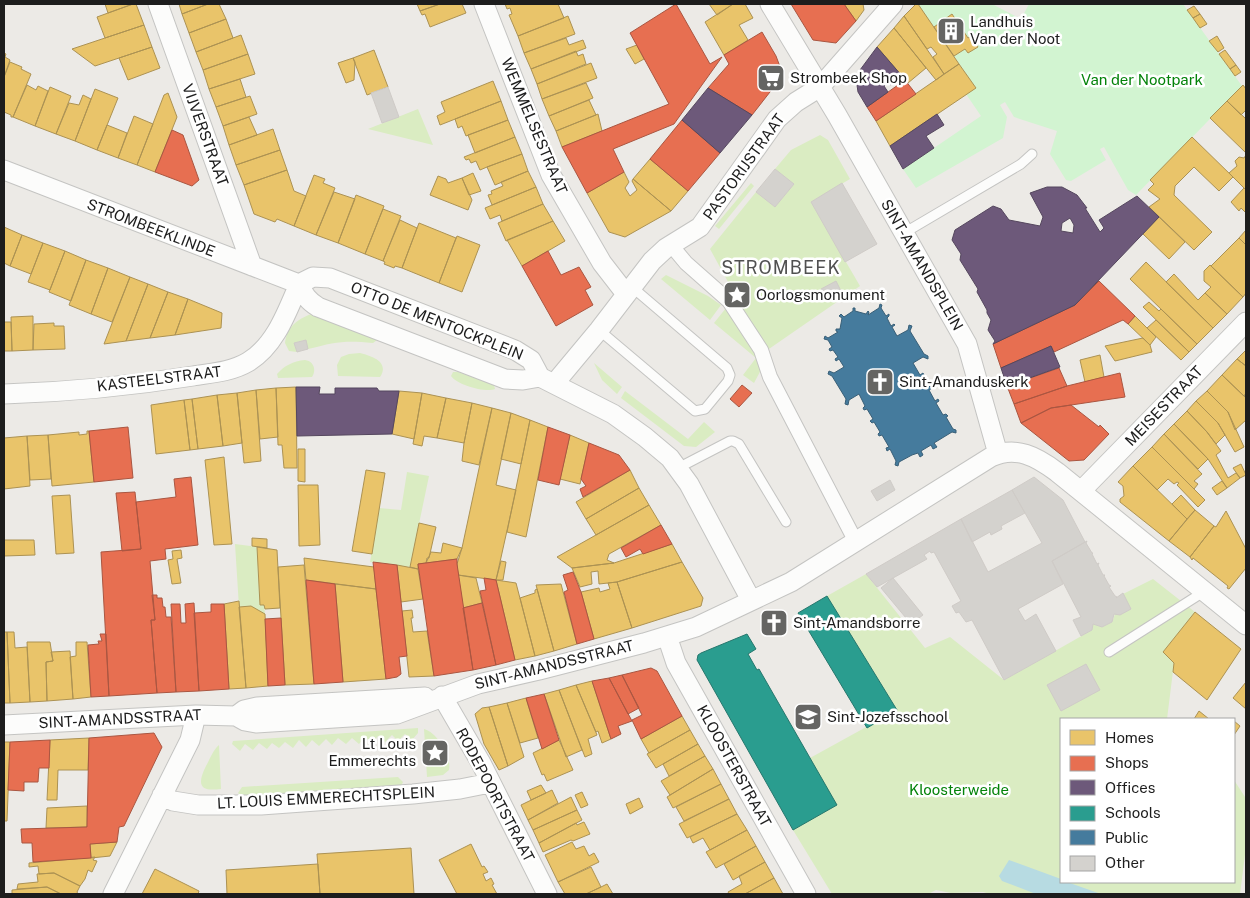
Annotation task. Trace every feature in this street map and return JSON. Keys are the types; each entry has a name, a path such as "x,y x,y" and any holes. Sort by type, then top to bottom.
{"street":[{"name":"VIJVERSTRAAT","path":"158,4 252,266"},
{"name":"WEMMELSESTRAAT","path":"484,4 551,174 602,263 629,290"},
{"name":"SINT-AMANDSPLEIN","path":"770,4 820,87 967,344 998,454"},
{"name":"PASTORIJSTRAAT","path":"671,245 694,232 709,215 777,119 796,102 820,87 893,4"},
{"name":"STROMBEEKLINDE","path":"4,170 299,284"},
{"path":"751,600 689,484 661,449 627,423 547,380 598,330 652,261 671,245 686,263 729,300 761,350 770,377 856,542"},
{"name":"OTTO DE MENTOCKPLEIN","path":"313,277 330,278 515,350 531,360 547,380 505,379 318,307 306,298 299,284 313,277"},
{"name":"KASTEELSTRAAT","path":"4,394 97,388 184,378 231,370 248,362 270,342 286,314 299,284"},
{"name":"MEISESTRAAT","path":"1081,491 1246,322"},
{"path":"667,636 696,627 791,582 998,454 1018,452 1042,461 1246,625"},
{"name":"SINT-AMANDSSTRAAT","path":"4,725 196,715 236,716 245,721 256,723 397,714 478,684 667,636"},
{"name":"KLOOSTERSTRAAT","path":"667,636 676,663 806,894"},
{"name":"RODEPOORTSTRAAT","path":"442,696 481,763 547,894"},
{"path":"113,894 190,740 196,715"},
{"name":"LT. LOUIS EMMERECHTSPLEIN","path":"162,795 173,801 198,805 261,805 413,794 460,789 490,783"}],"lane":[{"path":"903,233 1021,164 1032,154"},
{"path":"598,330 695,411 704,409 728,381 730,374 727,368 629,290"},
{"path":"678,468 730,441 737,442 786,522"},
{"path":"1109,652 1205,591"}],"green space":[{"name":"Van der Nootpark","path":"918,4 992,4 1021,19 1029,4 1183,4 1242,86 1136,195 1128,190 1104,147 1100,149 1106,160 1071,181 1066,180 1050,154 1057,131 1014,117 1005,102 1000,105 1007,117 1003,138 916,188 903,169 981,116 966,94 975,87 954,56 965,49 968,53 978,46 972,36 968,38 952,14 934,27"},
{"path":"418,109 433,145 368,129"},
{"path":"820,135 828,140 850,179 811,202 860,286 766,351 710,249 756,192 775,207 793,185 775,169 791,150"},
{"path":"751,183 754,186 719,229 715,226"},
{"path":"666,275 708,296 721,305 710,320 661,279"},
{"path":"726,308 759,353 762,368 754,383 743,375 756,358 714,323"},
{"path":"314,313 377,340 373,343 340,342 308,349 305,340 294,343 297,352 289,351 285,343 291,327 303,317"},
{"path":"360,353 374,358 381,364 383,372 380,377 338,376 337,365 341,357"},
{"path":"305,360 313,366 312,377 278,378 277,374 286,366"},
{"path":"594,363 622,387 617,394 602,380"},
{"path":"453,372 458,372 494,385 495,389 485,390 465,385 451,376"},
{"path":"625,391 688,439 704,422 715,432 696,447 684,446 621,398"},
{"path":"407,472 429,476 410,567 370,562 379,508 401,510"},
{"path":"235,544 257,547 260,605 264,605 265,614 239,607"},
{"name":"Kloosterweide","path":"866,574 925,648 950,637 1004,680 1092,630 1093,624 1102,627 1112,622 1123,594 1153,579 1195,612 1163,652 1174,663 1167,718 1060,718 1060,883 1235,883 1235,782 1246,796 1246,847 1240,894 990,894 983,892 951,893 936,890 928,894 832,894 793,830 810,758 897,710 827,596"},
{"path":"418,728 418,733 412,740 405,734 398,741 392,735 385,742 378,736 372,743 365,737 359,744 352,738 346,744 338,738 332,745 326,739 319,746 312,740 306,747 299,740 293,748 285,742 279,748 272,743 267,749 259,743 253,750 245,744 240,751 232,744 233,741"},
{"path":"424,729 434,735 446,752 449,770 443,775 427,777"},
{"path":"219,745 221,789 204,788 201,782 203,772"},
{"path":"398,777 403,782 401,786 242,797 238,793 242,787"}],"water":[{"path":"1009,860 1060,879 1060,883 1070,883 1101,894 1036,894 1002,881 999,876"}],"building: Homes":[{"path":"105,4 133,4 108,13"},
{"path":"136,4 144,25 105,38 97,17"},
{"path":"179,4 208,4 182,14"},
{"path":"208,4 219,4 226,19 189,33 182,14"},
{"path":"417,4 440,4 420,11"},
{"path":"440,4 462,4 466,13 430,27 425,14 422,15 420,11"},
{"path":"505,4 558,4 564,18 518,36 509,15 512,14 510,8 507,9"},
{"path":"709,4 733,4 717,15"},
{"path":"733,4 745,4 753,18 739,25 748,40 724,55 705,22"},
{"path":"844,4 863,4 864,10 856,21"},
{"path":"918,4 959,64 944,74 933,57 937,54 931,47 927,49 904,16"},
{"path":"1194,6 1200,14 1193,18 1187,10"},
{"name":"Landhuis Van der Noot","path":"952,14 968,38 972,36 978,47 968,53 965,49 954,56 934,27"},
{"path":"1200,14 1207,24 1200,28 1193,18"},
{"path":"568,16 575,34 524,53 518,36"},
{"path":"904,16 944,74 936,80 894,28"},
{"path":"226,19 233,38 196,52 189,33"},
{"path":"144,25 152,47 95,66 72,49"},
{"path":"894,28 926,68 908,83 877,47"},
{"path":"241,35 248,54 203,70 196,52"},
{"path":"1217,36 1224,48 1218,52 1209,41"},
{"path":"566,38 569,45 583,40 586,48 531,69 524,53"},
{"path":"637,45 644,59 635,64 626,49"},
{"path":"152,47 160,68 128,80 119,58"},
{"path":"374,50 388,87 367,95 353,58"},
{"path":"1225,50 1236,65 1230,69 1219,54"},
{"path":"576,51 578,56 583,54 586,64 537,84 531,69"},
{"path":"4,53 6,54 5,57 10,60 4,77"},
{"path":"248,54 255,74 209,89 203,70"},
{"path":"353,58 355,62 354,80 346,83 338,63"},
{"path":"10,62 22,67 21,69 31,74 13,117 4,112 4,77"},
{"path":"591,63 597,78 542,99 537,84"},
{"path":"959,64 976,88 890,146 876,121"},
{"path":"1236,65 1241,72 1235,76 1230,69"},
{"path":"240,79 246,97 216,107 209,89"},
{"path":"493,81 501,101 440,125 437,116 445,112 441,102"},
{"path":"586,83 593,98 549,116 542,99"},
{"path":"27,85 36,90 38,86 48,91 35,126 13,117"},
{"path":"1243,85 1246,89 1246,110 1241,115 1227,101"},
{"path":"50,87 71,96 56,134 35,126"},
{"path":"95,89 118,98 97,150 75,141"},
{"path":"168,93 177,117 155,172 137,165 164,95"},
{"path":"83,95 91,99 75,141 56,134 69,103 79,105"},
{"path":"250,96 257,114 223,126 216,107"},
{"path":"589,100 596,115 556,131 549,116"},
{"path":"501,101 508,120 466,136 462,126 458,128 455,119"},
{"path":"1227,101 1246,119 1246,153 1210,118"},
{"path":"598,114 602,131 562,147 556,131"},
{"path":"134,116 153,124 137,165 118,158"},
{"path":"249,117 257,135 229,145 223,126"},
{"path":"508,120 515,137 475,153 468,135"},
{"path":"107,125 127,133 118,158 97,150"},
{"path":"273,129 280,150 236,165 229,145"},
{"path":"515,137 522,154 480,170 476,161 471,163 469,159 466,160 464,157"},
{"path":"1192,137 1233,177 1219,191 1194,167 1175,186 1174,195 1212,232 1194,250 1149,207 1160,199 1148,190 1154,184 1150,180"},
{"path":"280,150 287,170 244,185 236,165"},
{"path":"522,154 528,171 495,185 487,167"},
{"path":"1246,155 1246,190 1229,173 1237,166 1235,161 1239,157 1244,158"},
{"path":"650,159 688,191 671,211 633,179"},
{"path":"287,170 294,191 306,196 294,226 277,219 275,222 254,214 244,185"},
{"path":"528,171 536,187 492,205 488,195 492,194 491,191 503,186 501,182"},
{"path":"624,172 629,182 625,188 630,196 637,190 632,181 633,179 671,211 625,237 609,232 587,193"},
{"path":"473,173 481,191 469,195 462,178"},
{"path":"314,175 325,179 323,183 335,188 316,235 294,226"},
{"path":"438,176 446,179 448,183 462,178 472,200 468,210 430,195"},
{"path":"536,187 543,204 502,221 500,215 490,219 485,208"},
{"path":"1244,188 1246,190 1246,213 1241,208 1239,211 1231,202"},
{"path":"334,192 355,199 338,243 316,235"},
{"path":"356,195 384,206 365,254 338,243"},
{"path":"543,204 553,221 506,241 498,223"},
{"path":"383,209 401,216 383,261 365,254"},
{"path":"1159,217 1185,242 1169,259 1143,234"},
{"path":"400,220 417,228 402,268 395,266 394,268 384,264 385,262 383,261"},
{"path":"553,221 565,241 522,266 507,240"},
{"path":"419,223 456,238 439,283 402,268"},
{"path":"4,227 22,235 10,266 4,263"},
{"path":"1246,230 1246,245 1239,238"},
{"path":"22,235 43,243 31,274 10,266"},
{"path":"457,236 480,245 462,292 439,283"},
{"path":"1239,238 1246,245 1246,293 1243,297 1211,266"},
{"path":"43,243 65,251 50,290 28,282"},
{"path":"65,251 86,260 71,301 49,292"},
{"path":"86,260 108,268 91,314 69,305"},
{"path":"1146,262 1213,328 1197,344 1130,279"},
{"path":"1210,265 1243,297 1227,314 1205,293 1211,287 1204,281 1204,271"},
{"path":"108,268 130,277 112,322 91,314"},
{"path":"1174,274 1198,300 1205,293 1227,314 1213,328 1166,282"},
{"path":"130,277 148,284 126,341 104,344"},
{"path":"148,284 168,292 150,338 126,341"},
{"path":"168,292 188,299 175,335 150,338"},
{"path":"188,299 222,313 221,328 175,335"},
{"path":"1149,302 1159,311 1161,309 1197,344 1189,352 1143,307"},
{"path":"33,316 33,350 12,351 11,317"},
{"path":"1135,316 1156,337 1150,345 1128,324"},
{"path":"1156,320 1189,352 1181,360 1147,328"},
{"path":"4,322 11,322 12,351 4,351"},
{"path":"54,323 54,326 64,326 65,349 33,350 34,324"},
{"path":"1143,338 1150,345 1152,352 1115,361 1105,346"},
{"path":"1246,350 1246,366 1237,359"},
{"path":"1100,355 1104,377 1085,382 1080,360"},
{"path":"1237,359 1246,366 1246,393 1244,396 1222,375"},
{"path":"1222,375 1246,398 1246,420 1235,430 1228,412 1207,391"},
{"path":"296,387 297,468 284,468 282,445 278,445 276,388"},
{"path":"276,388 278,437 260,439 256,390"},
{"path":"256,390 261,461 244,463 237,393"},
{"path":"399,391 422,393 414,439 392,434"},
{"path":"1207,391 1228,412 1244,447 1235,452 1218,423 1196,401"},
{"path":"237,393 242,443 223,446 217,395"},
{"path":"422,393 446,398 437,438 424,436 422,446 413,444"},
{"path":"217,395 223,446 198,449 192,399"},
{"path":"446,398 472,403 464,443 437,438"},
{"path":"192,399 198,449 190,450 184,400"},
{"path":"184,400 190,450 156,454 151,405"},
{"path":"1196,401 1218,423 1225,435 1216,444 1187,411"},
{"path":"472,403 492,408 479,465 462,461"},
{"path":"492,408 511,413 496,485 516,490 496,580 458,575 457,564"},
{"path":"1187,411 1207,432 1221,451 1216,455 1228,478 1236,473 1240,478 1227,488 1208,459 1174,424"},
{"path":"511,413 530,420 521,464 501,459"},
{"path":"530,420 548,427 526,537 507,532"},
{"path":"1174,424 1208,459 1198,469 1164,434"},
{"path":"87,431 89,431 94,482 52,486 48,435 79,432 79,435 87,434"},
{"path":"1164,434 1202,474 1194,481 1198,484 1194,489 1152,447"},
{"path":"48,435 51,479 30,480 27,436"},
{"path":"570,435 589,443 580,484 560,479"},
{"path":"27,436 30,486 4,489 4,438"},
{"path":"1152,447 1205,500 1198,507 1177,485 1179,483 1174,484 1168,479 1157,490 1133,466"},
{"path":"298,449 305,449 305,482 298,481"},
{"path":"224,457 232,544 214,545 205,460"},
{"path":"1241,464 1246,475 1240,478 1233,468"},
{"path":"1133,466 1187,519 1169,541 1120,502 1120,499 1124,496 1123,486 1118,482"},
{"path":"366,470 385,473 372,554 352,551"},
{"path":"630,470 639,488 586,519 576,502"},
{"path":"1222,481 1227,488 1217,495 1212,488"},
{"path":"298,485 318,485 320,545 299,546"},
{"path":"639,488 649,505 596,535 586,519"},
{"path":"70,495 74,553 56,554 52,496"},
{"path":"1181,495 1195,510 1187,519 1172,504"},
{"path":"649,505 661,525 609,554 607,560 614,563 572,568 557,557"},
{"path":"1195,510 1214,526 1190,557 1169,541"},
{"path":"1226,511 1246,549 1246,568 1229,589 1227,588 1228,586 1190,557 1214,526 1216,527"},
{"path":"419,523 436,527 429,558 427,558 426,563 418,564 418,569 410,567"},
{"path":"252,538 267,539 267,548 252,546"},
{"path":"4,540 34,540 35,555 4,556"},
{"path":"443,543 462,548 457,559 426,563 431,552 441,553"},
{"path":"672,544 682,562 617,582 599,584 598,571 591,572 592,584 580,587 572,568 614,563"},
{"path":"257,547 277,550 280,608 265,609 264,605 260,605"},
{"path":"181,550 182,558 177,559 181,583 172,584 168,560 173,559 172,551"},
{"path":"304,558 374,567 376,589 306,580"},
{"path":"501,561 506,562 503,580 496,580"},
{"path":"682,562 703,598 701,606 632,628 617,582"},
{"path":"304,565 314,684 285,685 278,567"},
{"path":"397,565 418,569 423,599 401,602"},
{"path":"458,575 476,578 482,603 463,608"},
{"path":"496,580 516,583 535,656 515,660"},
{"path":"617,582 632,628 594,639 581,592 599,588 600,592 610,589 608,583"},
{"path":"335,584 376,589 386,679 343,682"},
{"path":"561,584 577,644 554,651 536,585"},
{"path":"537,589 554,651 535,656 520,598 535,593"},
{"path":"239,601 246,688 229,689 224,604"},
{"path":"251,606 265,614 268,686 246,688 239,607"},
{"path":"412,610 413,632 427,631 434,676 409,677 402,611"},
{"path":"1195,612 1241,649 1207,700 1173,672 1174,663 1163,652"},
{"path":"4,632 7,632 10,703 4,703"},
{"path":"7,632 14,632 15,648 27,647 30,702 10,703"},
{"path":"27,642 50,642 53,661 46,662 47,701 30,702"},
{"path":"76,642 87,642 91,697 73,699 70,657 76,656"},
{"path":"70,651 73,699 47,701 46,662 53,661 51,652"},
{"path":"592,681 611,739 602,743 576,685"},
{"path":"1246,682 1246,709 1233,698"},
{"path":"576,685 597,735 588,739 592,754 585,757 559,690"},
{"path":"559,690 582,750 566,757 544,694"},
{"path":"526,698 538,738 520,743 507,703"},
{"path":"507,703 524,757 508,766 489,707"},
{"path":"489,707 508,766 499,770 484,744 475,714 482,708"},
{"path":"1199,711 1208,718 1195,718"},
{"path":"682,716 690,730 649,753 641,739"},
{"path":"1235,722 1240,726 1235,734"},
{"path":"690,730 698,744 656,768 647,754"},
{"path":"89,738 88,770 58,770 57,800 47,800 50,740"},
{"path":"559,740 573,770 547,781 544,774 542,775 533,753"},
{"path":"4,742 10,742 7,821 4,821"},
{"path":"698,744 705,756 669,776 663,764"},
{"path":"705,756 713,769 670,795 661,781"},
{"path":"713,769 721,784 673,808 667,797"},
{"path":"721,784 729,799 684,821 676,807"},
{"path":"541,785 546,793 531,800 527,791"},
{"path":"552,790 558,803 528,820 521,805"},
{"path":"582,792 588,805 581,808 575,795"},
{"path":"571,797 577,810 533,830 528,820"},
{"path":"639,798 643,807 630,814 626,804"},
{"path":"729,799 737,814 687,838 679,824"},
{"path":"87,806 87,827 46,828 47,808"},
{"path":"577,810 582,820 539,843 533,830"},
{"path":"737,814 747,830 710,850 703,838 693,843 690,837"},
{"path":"584,822 590,834 543,852 539,843 576,823 577,825"},
{"path":"747,830 756,846 716,868 706,852"},
{"path":"117,842 110,856 91,858 90,844"},
{"path":"572,842 576,849 584,846 589,856 594,853 599,862 558,882 545,855"},
{"path":"471,844 482,867 484,866 488,872 483,874 486,881 491,878 494,884 492,885 497,894 457,894 439,860"},
{"path":"756,846 765,862 733,880 724,864"},
{"path":"411,848 414,894 320,894 317,854"},
{"path":"95,857 93,860 97,861 92,872 88,870 80,886 54,873 39,874 38,866 29,867 29,863"},
{"path":"765,862 774,878 745,894 729,894 728,892 742,884 739,876"},
{"path":"318,864 320,894 227,894 226,870"},
{"path":"591,867 601,887 586,894 565,894 558,882"},
{"path":"155,869 199,891 198,894 142,894"},
{"path":"54,873 80,886 78,894 61,894 47,887 17,889 18,884 38,882 37,874"},
{"path":"774,878 783,894 745,894"},
{"path":"607,884 613,894 586,894 601,887"},
{"path":"47,887 61,894 12,894 12,890"}],"building: Shops":[{"path":"676,4 710,64 722,57 674,124 613,149 624,172 587,193 562,147 669,104 630,33"},
{"path":"791,4 844,4 856,21 836,43 813,40"},
{"path":"762,32 776,56 780,73 777,83 752,115 708,88 729,64 724,55"},
{"path":"905,80 916,94 876,121 867,107"},
{"path":"682,120 720,153 688,191 650,159"},
{"path":"172,130 183,135 199,180 192,186 155,172"},
{"path":"548,251 561,275 579,267 591,287 585,290 593,305 556,326 522,266"},
{"path":"1099,281 1135,316 1128,324 1123,320 1054,352 1051,346 1001,368 993,344 1075,305"},
{"path":"1059,368 1067,386 1014,404 1007,386"},
{"path":"1120,373 1125,397 1051,408 1021,423 1014,404 1067,386"},
{"path":"742,385 752,393 739,407 730,399"},
{"path":"1071,405 1099,427 1100,425 1109,434 1084,460 1069,461 1021,423 1051,408"},
{"path":"128,427 133,478 94,482 89,431"},
{"path":"548,427 570,435 559,485 538,480"},
{"path":"589,443 619,455 630,470 583,497 580,489 586,486 581,479"},
{"path":"191,477 198,545 165,549 166,559 150,561 155,620 151,620 157,693 109,696 101,552 141,549 136,502 176,497 174,479"},
{"path":"135,492 141,549 122,551 116,493"},
{"path":"661,525 672,544 643,554 640,549 626,557 621,548"},
{"path":"457,559 473,670 434,676 418,564"},
{"path":"373,562 397,565 407,656 399,657 401,674 397,677 386,679"},
{"path":"573,572 581,592 594,639 577,644 564,592 568,590 563,575"},
{"path":"484,578 496,580 515,660 496,665 480,591 486,590"},
{"path":"306,580 335,584 343,682 314,684"},
{"path":"152,595 162,598 166,617 171,617 176,692 157,693 151,620 155,620"},
{"path":"194,603 199,691 176,692 171,604 180,604 181,623 186,623 185,604"},
{"path":"482,603 496,665 473,670 463,608"},
{"path":"211,604 224,604 229,689 199,691 194,613 211,612"},
{"path":"281,618 285,685 268,686 265,619"},
{"path":"100,634 106,634 109,696 91,697 88,645 99,644 98,641 102,641"},
{"path":"651,668 657,671 682,716 641,739 632,720 642,715 622,675"},
{"path":"622,675 639,708 628,714 609,678"},
{"path":"609,678 632,721 618,726 621,734 611,739 592,681"},
{"path":"544,694 559,740 542,749 526,698"},
{"path":"154,733 162,747 124,826 119,827 117,842 90,844 91,858 33,862 32,843 22,843 21,829 87,827 89,738"},
{"path":"50,740 49,768 39,768 38,782 24,782 24,791 8,790 10,742"}],"building: Offices":[{"path":"877,47 902,76 890,85 888,82 884,86 888,92 867,107 858,92 856,78"},
{"path":"708,88 752,115 720,153 682,120"},
{"path":"937,114 944,125 926,136 934,148 903,169 890,146"},
{"path":"1047,187 1062,187 1077,195 1087,208 1085,208 1100,232 1104,228 1099,220 1137,196 1159,217 1075,305 993,344 995,341 988,330 991,320 977,292 978,289 960,260 961,254 952,240 955,230 993,206 1001,209 1009,220 1040,226 1043,217 1030,193","holes":["1070,218 1074,225 1073,233 1061,231 1062,223"]},
{"path":"1051,346 1060,367 1007,386 1001,368"},
{"path":"296,387 320,387 319,394 335,394 335,388 377,388 379,391 399,391 392,434 297,436"}],"building: Schools":[{"path":"827,596 897,710 867,728 798,613"},
{"path":"747,634 756,649 748,654 757,670 759,669 837,805 793,830 697,660 698,655 701,653"}],"building: Public":[{"name":"Sint-Amanduskerk","path":"880,304 886,316 889,314 887,318 891,326 895,325 892,327 897,336 908,330 909,325 912,326 910,331 924,354 928,356 928,359 923,357 913,363 920,375 923,373 924,375 921,377 928,388 930,386 932,388 929,390 935,401 938,399 939,401 936,403 943,415 946,414 948,416 946,417 953,429 956,430 956,433 952,432 934,443 937,447 933,449 931,445 921,451 923,455 920,457 918,453 912,455 899,462 898,466 895,465 896,461 890,449 887,451 886,448 889,447 882,435 879,436 880,432 874,422 870,421 873,419 867,409 864,410 865,406 859,394 849,400 848,405 845,404 846,399 832,376 828,374 829,371 834,373 844,367 839,359 836,361 835,359 838,357 833,350 830,351 829,349 832,347 828,340 824,339 825,336 828,338 838,332 836,329 840,329 842,318 839,316 841,314 844,317 855,308 855,311 866,314 868,311 868,315 879,308"}],"building: Other":[{"path":"388,87 399,117 382,123 371,93"},
{"path":"775,169 794,184 775,207 756,192"},
{"path":"842,183 877,244 845,262 811,202"},
{"path":"836,281 842,293 827,300 821,289"},
{"path":"306,340 308,349 297,352 294,343"},
{"path":"1034,477 1063,500 1085,542 1052,561 1063,584 1018,609 1025,621 1036,614 1056,651 1004,680 972,620 966,622 959,612 956,613 952,606 961,601 934,552 931,553 930,551 924,555 927,559 877,587 866,574 961,519 988,572 1042,543 1012,490"},
{"path":"890,480 895,490 877,501 871,491"},
{"path":"1012,490 1025,513 1001,526 1002,529 991,535 990,532 972,542 961,519"},
{"path":"1087,541 1086,543 1093,553 1097,564 1099,563 1098,565 1116,598 1123,593 1131,609 1120,615 1114,614 1112,622 1102,627 1093,624 1092,630 1081,636 1073,620 1081,617 1052,561"},
{"path":"893,578 923,615 911,624 881,588"},
{"path":"1086,664 1100,690 1061,711 1047,685"}],"place":[{"name":"Landhuis Van der Noot","path":"951,31"},
{"name":"Strombeek Shop","path":"771,78"},
{"name":"Oorlogsmonument","path":"737,295"},
{"name":"Sint-Amanduskerk","path":"880,382"},
{"name":"Sint-Amandsborre","path":"774,623"},
{"name":"Sint-Jozefsschool","path":"808,717"},
{"name":"Lt Louis Emmerechts","path":"435,753"}],"district":[{"name":"STROMBEEK","path":"781,268"}]}
